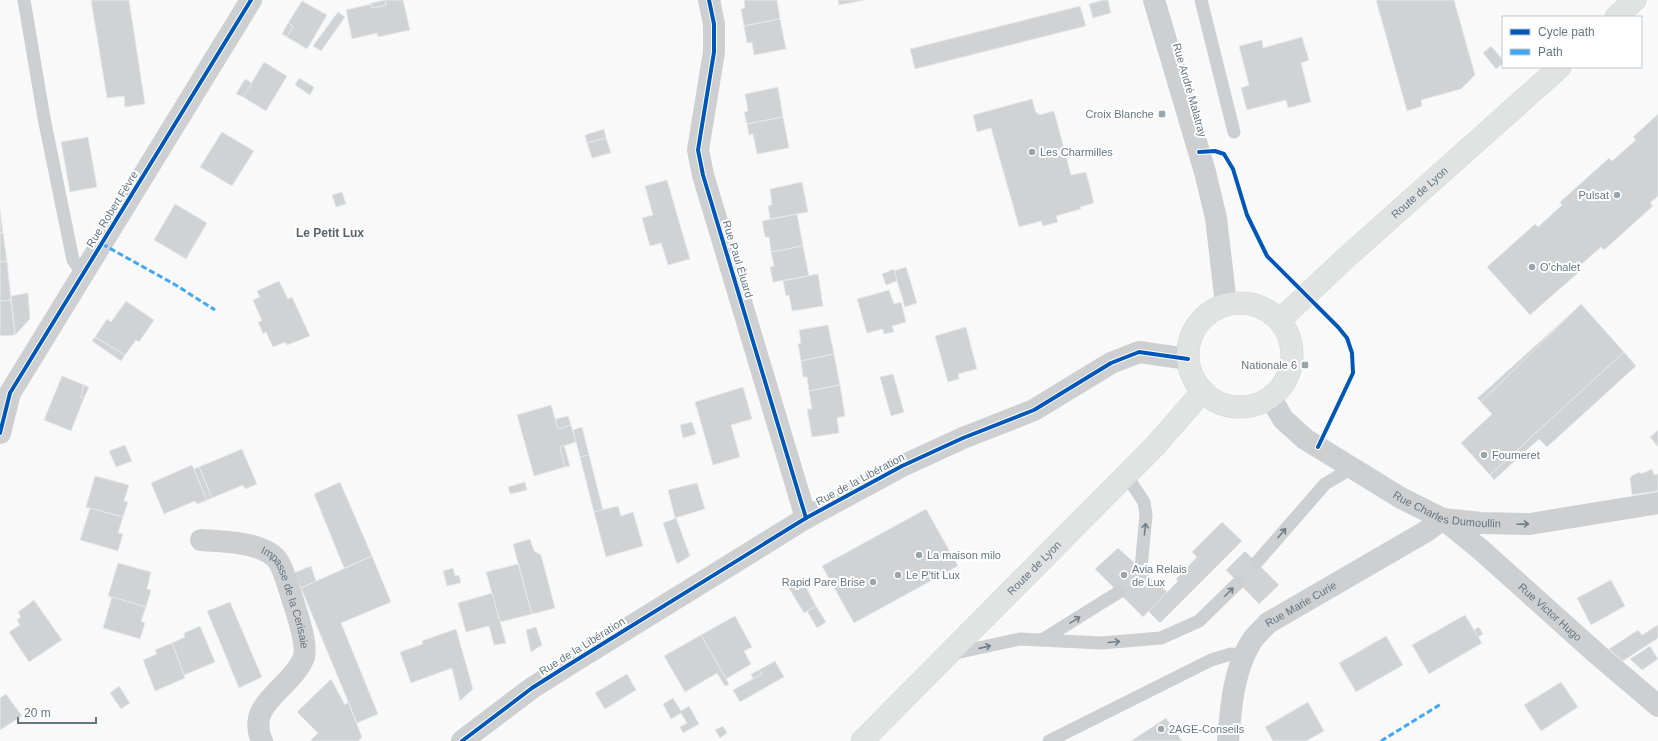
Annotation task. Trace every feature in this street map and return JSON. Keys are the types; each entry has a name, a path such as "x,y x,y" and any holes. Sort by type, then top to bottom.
{"main road":[{"path":"1617,16 1635,0"},
{"name":"Route de Lyon","path":"1280,320 1348,256 1559,68"},
{"path":"1241,302 1256,304 1269,310 1280,320 1289,335 1293,352 1291,370 1283,385 1271,398 1254,406 1236,407 1218,402 1202,391 1192,376 1188,359 1190,341 1197,324 1210,312 1226,304 1241,302"},
{"name":"Route de Lyon","path":"862,741 1155,446 1202,391"}],"street":[{"name":"Rue Robert Fèvre","path":"0,433 10,393 251,0"},
{"name":"Rue Paul Éluard","path":"709,0 714,24 714,52 698,150 703,175 806,518"},
{"name":"Rue André Malatray","path":"1154,0 1205,172 1216,218 1226,304"},
{"name":"Rue de la Libération","path":"462,741 532,688 806,518 902,466 963,438 1034,410 1111,363 1139,352 1188,359"},
{"name":"Rue Charles Dumoullin","path":"1271,398 1283,418 1305,439 1401,498 1443,519 1480,523 1530,524 1658,503"},
{"name":"Rue Marie Curie","path":"1228,741 1231,700 1239,670 1252,641 1268,623 1425,532 1443,519"},
{"name":"Rue Victor Hugo","path":"1443,519 1480,549 1597,654 1658,706"},
{"name":"Impasse de la Cerisaie","path":"201,540 240,543 262,549 278,560 298,617 303,640 304,658 294,674 263,707 257,722 262,741"}],"lane":[{"path":"24,0 44,118 74,260 83,274"},
{"path":"1201,0 1234,132"},
{"path":"1256,562 1325,484 1352,468"},
{"path":"1126,475 1144,502 1146,515 1140,568"},
{"path":"947,655 1020,639 1101,643 1160,638 1200,621 1239,582"},
{"path":"1042,640 1119,592"},
{"path":"1049,741 1212,660 1231,654 1245,655"}],"building":[{"path":"91,0 129,0 145,104 125,107 124,96 107,98"},
{"path":"385,0 403,0 410,30 378,37 377,33 352,39 346,10 371,4 372,8 386,5"},
{"path":"385,0 386,5 372,8 371,3"},
{"path":"744,0 777,0 780,19 744,26 741,9 745,8"},
{"path":"838,0 865,0 839,5"},
{"path":"1108,0 1111,13 1093,18 1089,4"},
{"path":"1376,0 1454,0 1475,75 1461,89 1421,100 1422,106 1407,111"},
{"path":"302,1 327,15 307,49 287,37 293,26 288,23"},
{"path":"1080,6 1086,26 915,69 910,49"},
{"path":"338,12 345,17 321,51 313,46"},
{"path":"780,19 786,49 754,55 752,42 747,43 744,26"},
{"path":"288,23 293,26 287,37 282,34"},
{"path":"1302,37 1309,60 1301,63 1311,102 1288,108 1286,100 1247,110 1241,88 1249,85 1239,46 1262,40 1263,48"},
{"path":"1491,46 1502,59 1502,64 1496,69 1483,53"},
{"path":"264,62 287,76 266,111 243,97"},
{"path":"299,78 314,87 310,95 295,85"},
{"path":"245,79 252,83 243,97 236,94"},
{"path":"778,87 783,117 747,124 744,112 748,111 745,94"},
{"name":"Les Charmilles","path":"1032,99 1036,113 1039,115 1054,111 1071,175 1086,172 1094,203 1080,207 1081,209 1056,216 1058,222 1043,226 1041,221 1019,227 991,128 977,132 973,115"},
{"path":"1658,114 1658,196 1650,203 1653,206 1604,250 1601,247 1576,269 1579,272 1530,315 1487,267 1535,224 1538,227 1562,205 1560,202 1609,158 1612,161 1636,140 1633,137"},
{"path":"783,117 789,148 757,154 753,134 749,135 747,124"},
{"path":"604,129 606,138 587,143 585,135"},
{"path":"222,132 254,151 232,186 200,167"},
{"path":"88,137 97,187 70,192 61,142"},
{"path":"606,138 611,153 592,158 587,143"},
{"path":"667,180 690,259 668,265 661,243 650,246 642,218 653,215 645,186"},
{"path":"802,182 808,212 770,219 768,206 772,205 770,189"},
{"path":"342,192 346,204 336,207 332,195"},
{"path":"175,204 207,223 186,259 154,240"},
{"path":"0,210 3,233 0,233"},
{"path":"797,214 803,246 771,252 769,237 765,237 762,221"},
{"path":"0,233 3,233 7,261 0,262"},
{"path":"803,246 809,276 773,282 770,267 774,266 771,252"},
{"path":"7,261 11,300 0,301 0,262"},
{"path":"906,267 917,303 905,307 894,271"},
{"path":"894,269 897,281 886,285 882,274"},
{"path":"818,274 823,306 792,311 789,295 786,296 783,281"},
{"path":"279,281 288,299 292,297 310,336 287,345 285,342 273,347 266,332 263,334 258,322 262,321 253,300 260,297 257,291"},
{"path":"889,290 894,304 901,302 906,322 892,326 894,332 884,334 883,329 867,333 857,299"},
{"path":"28,293 30,319 15,335 11,296"},
{"path":"11,300 15,335 0,336 0,301"},
{"path":"126,301 154,320 139,342 136,340 125,355 95,337 107,319 111,322"},
{"path":"1581,304 1624,352 1490,475 1461,443 1492,414 1481,402"},
{"path":"1576,309 1481,402 1477,398 1481,395"},
{"path":"828,325 834,354 801,361 798,344 801,343 799,330"},
{"path":"966,327 977,369 958,374 959,379 948,382 935,336"},
{"path":"95,337 125,355 121,361 92,341"},
{"path":"1624,352 1636,366 1547,447 1539,439 1494,480 1490,475"},
{"path":"834,354 840,385 809,391 807,377 803,377 801,361"},
{"path":"893,374 904,412 891,416 880,377"},
{"path":"62,376 84,385 81,397 84,398 71,431 44,420"},
{"path":"84,385 89,387 84,398 81,397"},
{"path":"840,385 845,416 837,418 839,433 812,437 807,409 812,409 809,391"},
{"path":"743,387 752,419 731,425 740,457 713,465 695,402"},
{"path":"551,405 558,429 571,425 576,442 560,447 565,467 534,476 517,415"},
{"path":"568,416 571,425 558,429 555,419"},
{"path":"692,422 696,434 683,438 680,425"},
{"path":"582,427 589,455 580,457 573,430"},
{"path":"1658,430 1658,447 1650,437"},
{"path":"125,445 132,461 116,467 109,451"},
{"path":"564,445 570,466 565,467 560,447"},
{"path":"242,449 257,484 245,489 243,485 212,498 199,467"},
{"path":"589,455 603,510 594,512 580,457"},
{"path":"192,465 207,500 197,504 195,501 164,514 151,483"},
{"path":"199,467 212,498 207,500 194,469"},
{"path":"1652,469 1654,475 1658,474 1658,491 1632,495 1630,478 1640,472 1641,474"},
{"path":"95,476 129,485 124,501 128,502 123,517 86,507"},
{"path":"340,482 372,556 344,568 314,494"},
{"path":"525,482 527,490 510,494 508,487"},
{"path":"697,483 705,509 675,518 668,490"},
{"path":"618,506 621,516 633,512 643,546 606,557 594,512"},
{"path":"90,508 123,517 118,533 123,534 118,551 80,540"},
{"path":"926,509 958,566 854,623 822,566"},
{"path":"676,518 690,556 677,564 663,523"},
{"path":"1222,522 1242,541 1160,623 1148,611 1178,581 1176,579 1197,557 1192,552"},
{"path":"530,539 534,551 541,555 555,608 532,614 513,544"},
{"path":"1118,548 1167,592 1143,617 1095,569"},
{"path":"1245,551 1279,585 1259,604 1226,570"},
{"path":"372,556 391,602 341,623 378,714 357,723 301,588"},
{"path":"118,563 151,572 147,589 151,590 146,607 108,596"},
{"path":"518,564 532,614 500,622 486,572"},
{"path":"311,566 316,581 301,588 294,573"},
{"path":"453,568 455,576 459,575 461,583 447,586 443,571"},
{"path":"801,578 816,606 804,613 787,585"},
{"path":"1611,580 1625,606 1591,625 1577,598"},
{"path":"492,593 506,643 494,645 489,626 466,632 458,603"},
{"path":"112,597 146,607 141,621 145,623 140,639 103,628"},
{"path":"34,600 62,640 29,662 9,632 20,625 17,620 21,617 18,612"},
{"path":"230,602 262,677 239,688 207,611"},
{"path":"816,606 826,622 817,628 807,611"},
{"path":"1465,615 1482,643 1429,674 1412,645"},
{"path":"735,616 752,647 744,651 751,664 726,679 701,635"},
{"path":"1658,625 1658,638 1623,661 1609,649 1638,630 1642,635"},
{"path":"200,626 215,662 184,675 172,643 185,637 184,633"},
{"path":"536,627 542,645 531,652 526,630"},
{"path":"1479,627 1483,634 1478,637 1474,630"},
{"path":"456,629 473,689 460,701 452,668 411,683 400,652 423,644 422,641"},
{"path":"701,635 729,684 725,686 717,673 685,692 664,656"},
{"path":"1386,636 1403,665 1356,692 1339,663"},
{"path":"172,643 185,678 155,691 143,660 157,654 155,650"},
{"path":"1650,646 1658,659 1642,670 1630,659"},
{"path":"775,661 784,677 740,702 733,690 762,674 759,670"},
{"path":"759,670 762,674 753,679 751,674"},
{"path":"627,674 636,690 605,709 595,693"},
{"path":"331,679 345,705 348,702 362,737 358,741 310,741 318,733 297,712"},
{"path":"1561,682 1578,707 1541,731 1524,705"},
{"path":"119,686 130,703 121,709 110,693"},
{"path":"6,694 22,716 0,730 0,698"},
{"path":"673,698 681,711 689,706 699,724 683,733 680,727 687,723 681,713 671,719 663,704"},
{"path":"1308,702 1324,731 1306,741 1273,741 1265,727"},
{"name":"2AGE-Conseils","path":"1166,718 1182,741 1131,741"},
{"path":"723,726 727,733 720,738 715,730"}],"marked path":[{"path":"102,244 174,284 215,310"},
{"path":"1381,741 1441,704"}],"cycle path":[{"path":"0,433 10,393 251,0"},
{"path":"709,0 714,24 714,52 698,150 703,175 806,518"},
{"path":"1199,152 1215,151 1224,154 1233,169 1247,215 1267,256 1338,327 1347,338 1352,353 1353,373 1318,447"},
{"path":"462,741 532,688 570,664 806,518 902,466 963,438 1034,410 1111,363 1139,352 1188,359"}],"place":[{"name":"Croix Blanche","path":"1162,114"},
{"name":"Les Charmilles","path":"1032,152"},
{"name":"Pulsat","path":"1617,195"},
{"name":"O'chalet","path":"1532,267"},
{"name":"Nationale 6","path":"1305,365"},
{"name":"Fourneret","path":"1484,455"},
{"name":"La maison milo","path":"919,555"},
{"name":"Le P'tit Lux","path":"898,575"},
{"name":"Avia Relais de Lux","path":"1124,575"},
{"name":"Rapid Pare Brise","path":"873,582"},
{"name":"2AGE-Conseils","path":"1161,729"}],"district":[{"name":"Le Petit Lux","path":"330,233"}]}
